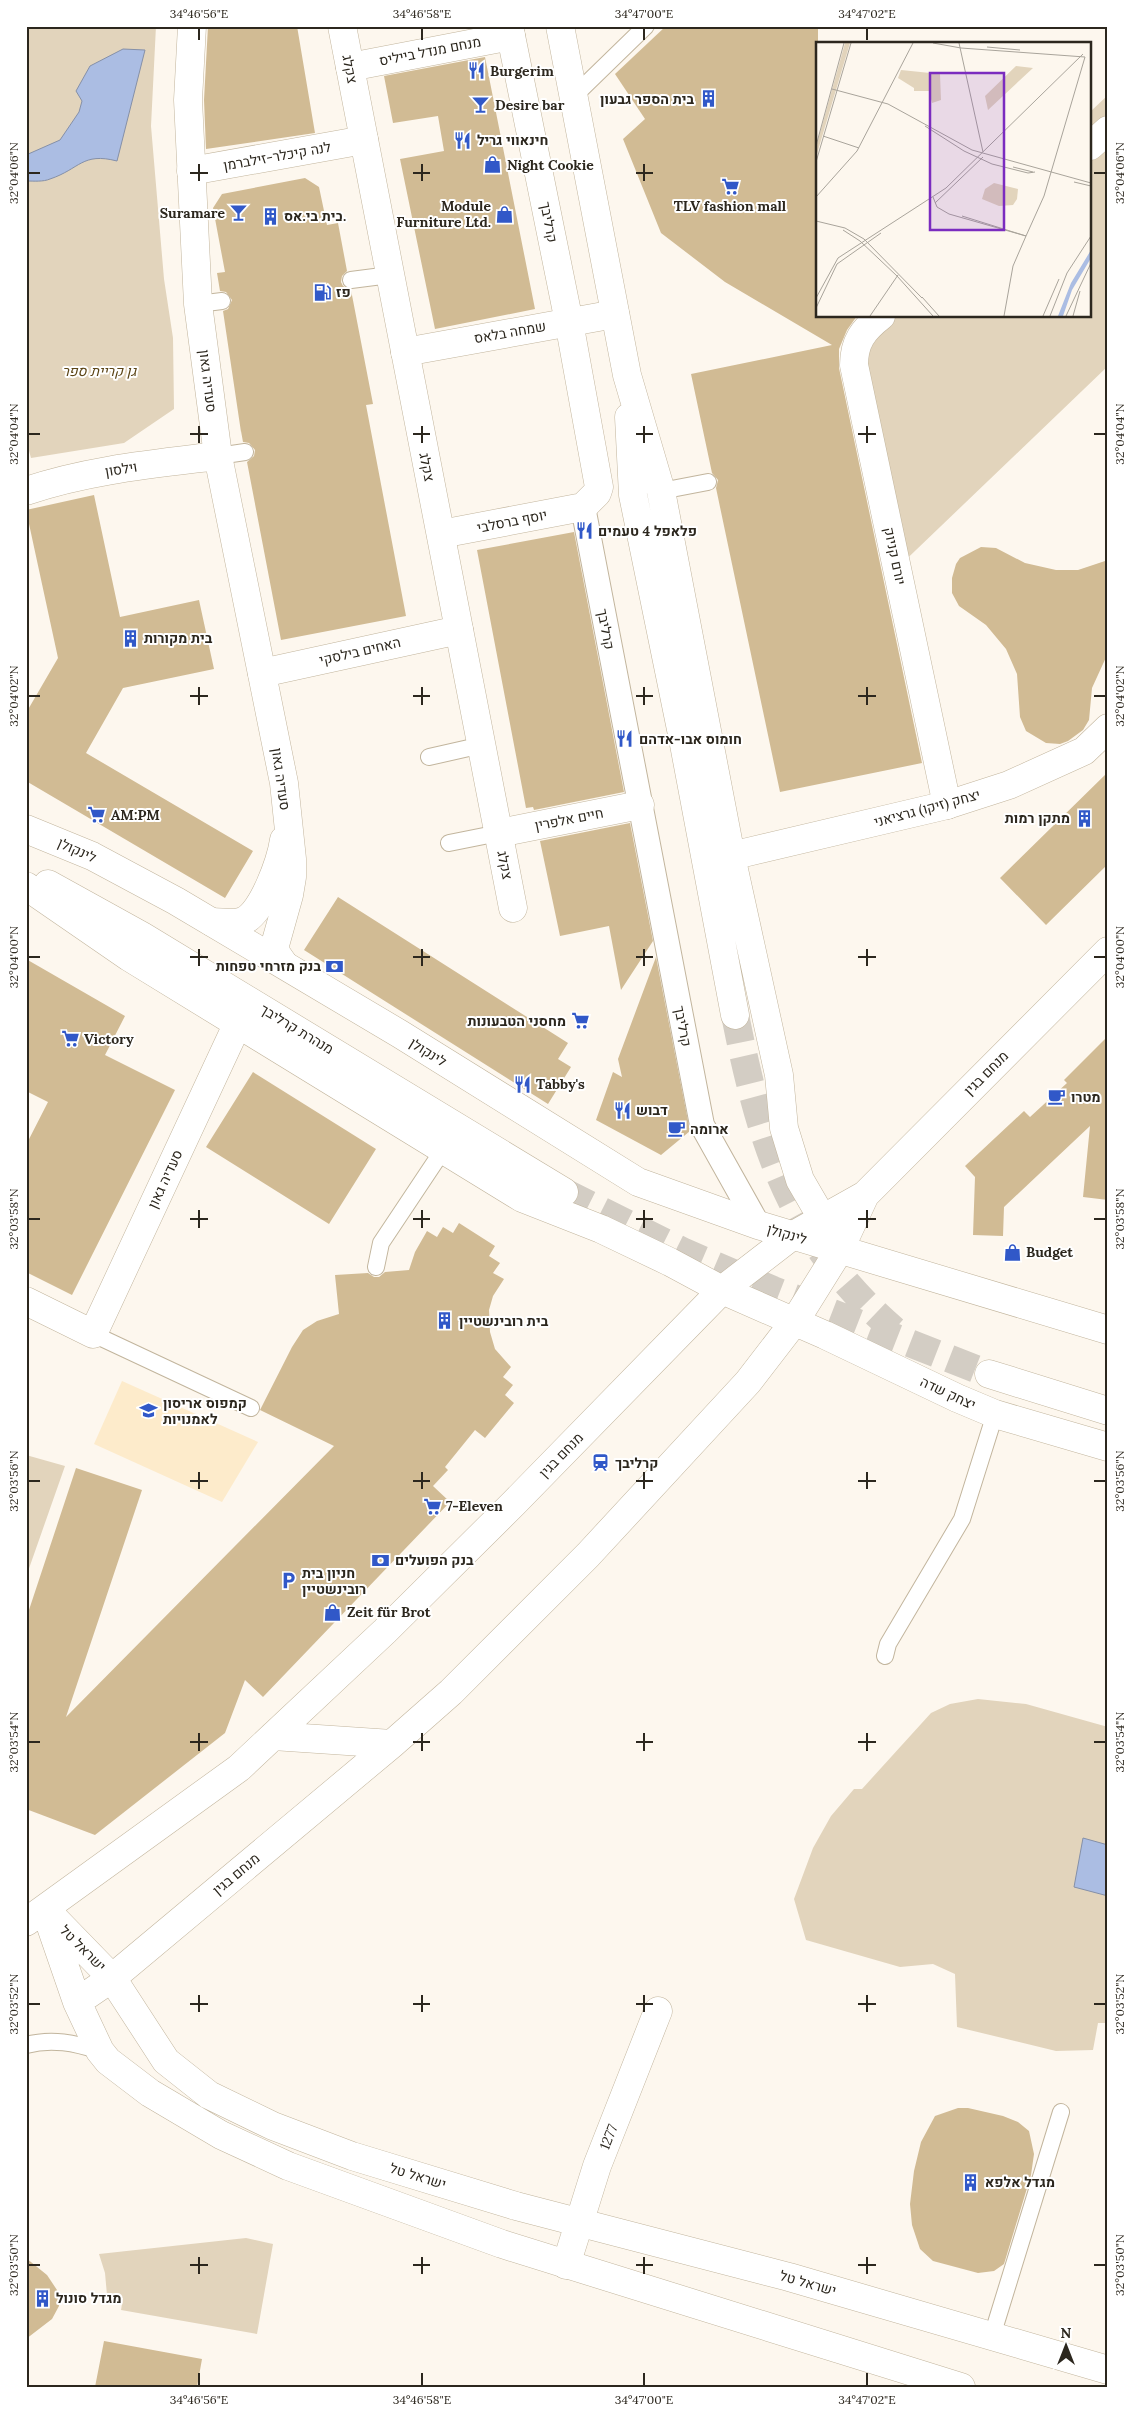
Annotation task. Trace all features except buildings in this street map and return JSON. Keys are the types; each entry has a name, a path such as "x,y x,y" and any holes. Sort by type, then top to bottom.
{"street":[{"name":"סעדיה גאון","path":"192,26 188,100 191,171 210,303 217,450 284,783 292,877 275,945 276,954 283,963"},
{"name":"צקלג","path":"342,26 513,908"},
{"path":"560,26 627,375 662,491 731,856 778,1075 784,1128 800,1180 840,1249 1108,1330"},
{"name":"מנחם מנדל בייליס","path":"350,67 510,31"},
{"name":"קרליבך","path":"510,31 569,322 599,487 597,494 583,507 702,1125 758,1225"},
{"path":"1092,144 1108,130"},
{"name":"לנה קיכלר-זילברמן","path":"191,171 364,140"},
{"name":"שמחה בלאס","path":"405,352 615,314"},
{"name":"יורם קניוק","path":"879,318 865,329 858,341 854,353 854,365 947,805"},
{"path":"627,375 633,495 683,739 735,1015"},
{"name":"וילסון","path":"26,491 51,482 217,450"},
{"name":"יוסף ברסלבי","path":"441,534 583,507"},
{"name":"האחים בילסקי","path":"262,673 459,630"},
{"name":"יצחק (זיקו) גרציאני","path":"731,856 947,805 1010,785 1084,750 1108,728"},
{"name":"חיים אלפרין","path":"499,833 640,805"},
{"name":"סעדיה גאון","path":"212,922 239,922 250,917 256,909 278,864 287,818"},
{"name":"לינקולן","path":"26,829 92,856 134,877 283,963 638,1182 758,1225 840,1249"},
{"name":"מנהרת קרליבך","path":"26,872 142,936 564,1192"},
{"path":"26,886 122,952 522,1198 601,1229 670,1262 722,1290 795,1321"},
{"name":"מנחם בגין","path":"36,1916 239,1768 363,1653 507,1510 722,1290 792,1236 865,1196 1108,952"},
{"name":"סעדיה גאון","path":"93,1334 238,1023"},
{"name":"מנחם בגין","path":"76,2002 112,1978 392,1744 451,1692 588,1555 748,1382 795,1321 840,1249 865,1196"},
{"path":"26,1301 93,1334"},
{"name":"יצחק שדה","path":"795,1321 996,1414 1108,1447"},
{"path":"990,1374 1108,1411"},
{"path":"273,1736 392,1744"},
{"name":"ישראל טל","path":"36,1916 112,1978 166,2061 209,2095 273,2126 320,2145 579,2224 789,2277 1108,2370"},
{"name":"ישראל טל","path":"36,1916 100,2052 108,2061 158,2098 221,2135 288,2166 405,2210 566,2265 961,2387"},
{"name":"1277","path":"566,2265 596,2166 658,2011"}],"lane":[{"path":"573,97 646,26"},
{"path":"351,280 390,274"},
{"path":"217,450 244,447"},
{"path":"662,491 708,482"},
{"path":"429,757 482,745"},
{"path":"449,843 499,833"},
{"path":"376,1267 381,1243 443,1150"},
{"path":"93,1334 251,1408"},
{"path":"885,1656 888,1644 962,1519 996,1414"},
{"path":"26,2045 53,2041 76,2043 100,2052"},
{"path":"992,2336 1061,2112"}],"shaded area":[{"name":"קמפוס אריסון לאמנויות","path":"122,1381 258,1442 222,1502 94,1444"}],"green space":[{"name":"גן קריית ספר","path":"26,26 156,26 151,126 164,279 173,338 174,409 124,443 31,458 26,440"},
{"path":"1108,95 1108,366 892,573 845,349 877,318 1092,318 1092,110"},
{"path":"26,1455 65,1466 26,1577"},
{"path":"978,1699 1026,1704 1108,1727 1108,2023 1098,2023 1093,2050 1056,2051 957,2027 955,1974 933,1964 900,1967 806,1940 794,1899 813,1848 831,1816 854,1789 862,1789 931,1713 950,1704"},
{"path":"246,2238 273,2244 257,2334 121,2310 123,2298 107,2295 105,2273 99,2254"}],"water":[{"path":"123,49 145,50 117,161 105,159 88,160 47,180 26,181 26,155 60,140 79,112 82,101 76,91 90,66"},
{"path":"1083,1838 1108,1845 1108,1896 1074,1887"}],"tunnel":[{"path":"735,1015 756,1106 769,1148 785,1188 805,1225 829,1261 858,1296 894,1330"},
{"path":"564,1192 684,1252 773,1290 989,1374"}],"place":[{"name":"Burgerim","path":"476,71"},
{"name":"בית הספר גבעון","path":"708,99"},
{"name":"Desire bar","path":"481,105"},
{"name":"חינאווי גריל","path":"463,140"},
{"name":"Night Cookie","path":"493,165"},
{"name":"TLV fashion mall","path":"730,186"},
{"name":"Suramare","path":"239,213"},
{"name":"Module Furniture Ltd.","path":"505,214"},
{"name":"בית בי.אס.","path":"270,216"},
{"name":"פז","path":"322,292"},
{"name":"פלאפל 4 טעמים","path":"584,531"},
{"name":"בית מקורות","path":"130,638"},
{"name":"חומוס אבו-אדהם","path":"625,739"},
{"name":"AM:PM","path":"97,815"},
{"name":"מתקן רמות","path":"1084,818"},
{"name":"בנק מזרחי טפחות","path":"335,966"},
{"name":"מחסני הטבעונות","path":"580,1021"},
{"name":"Victory","path":"70,1039"},
{"name":"Tabby's","path":"522,1084"},
{"name":"מטרו","path":"1057,1097"},
{"name":"דבוש","path":"622,1110"},
{"name":"ארומה","path":"676,1129"},
{"name":"Budget","path":"1012,1252"},
{"name":"בית רובינשטיין","path":"445,1321"},
{"name":"קמפוס אריסון לאמנויות","path":"149,1411"},
{"name":"קרליבך","path":"601,1463"},
{"name":"7-Eleven","path":"432,1506"},
{"name":"בנק הפועלים","path":"381,1560"},
{"name":"חניון בית רובינשטיין","path":"288,1581"},
{"name":"Zeit für Brot","path":"333,1612"},
{"name":"מגדל אלפא","path":"971,2182"},
{"name":"מגדל סונול","path":"42,2298"}]}
